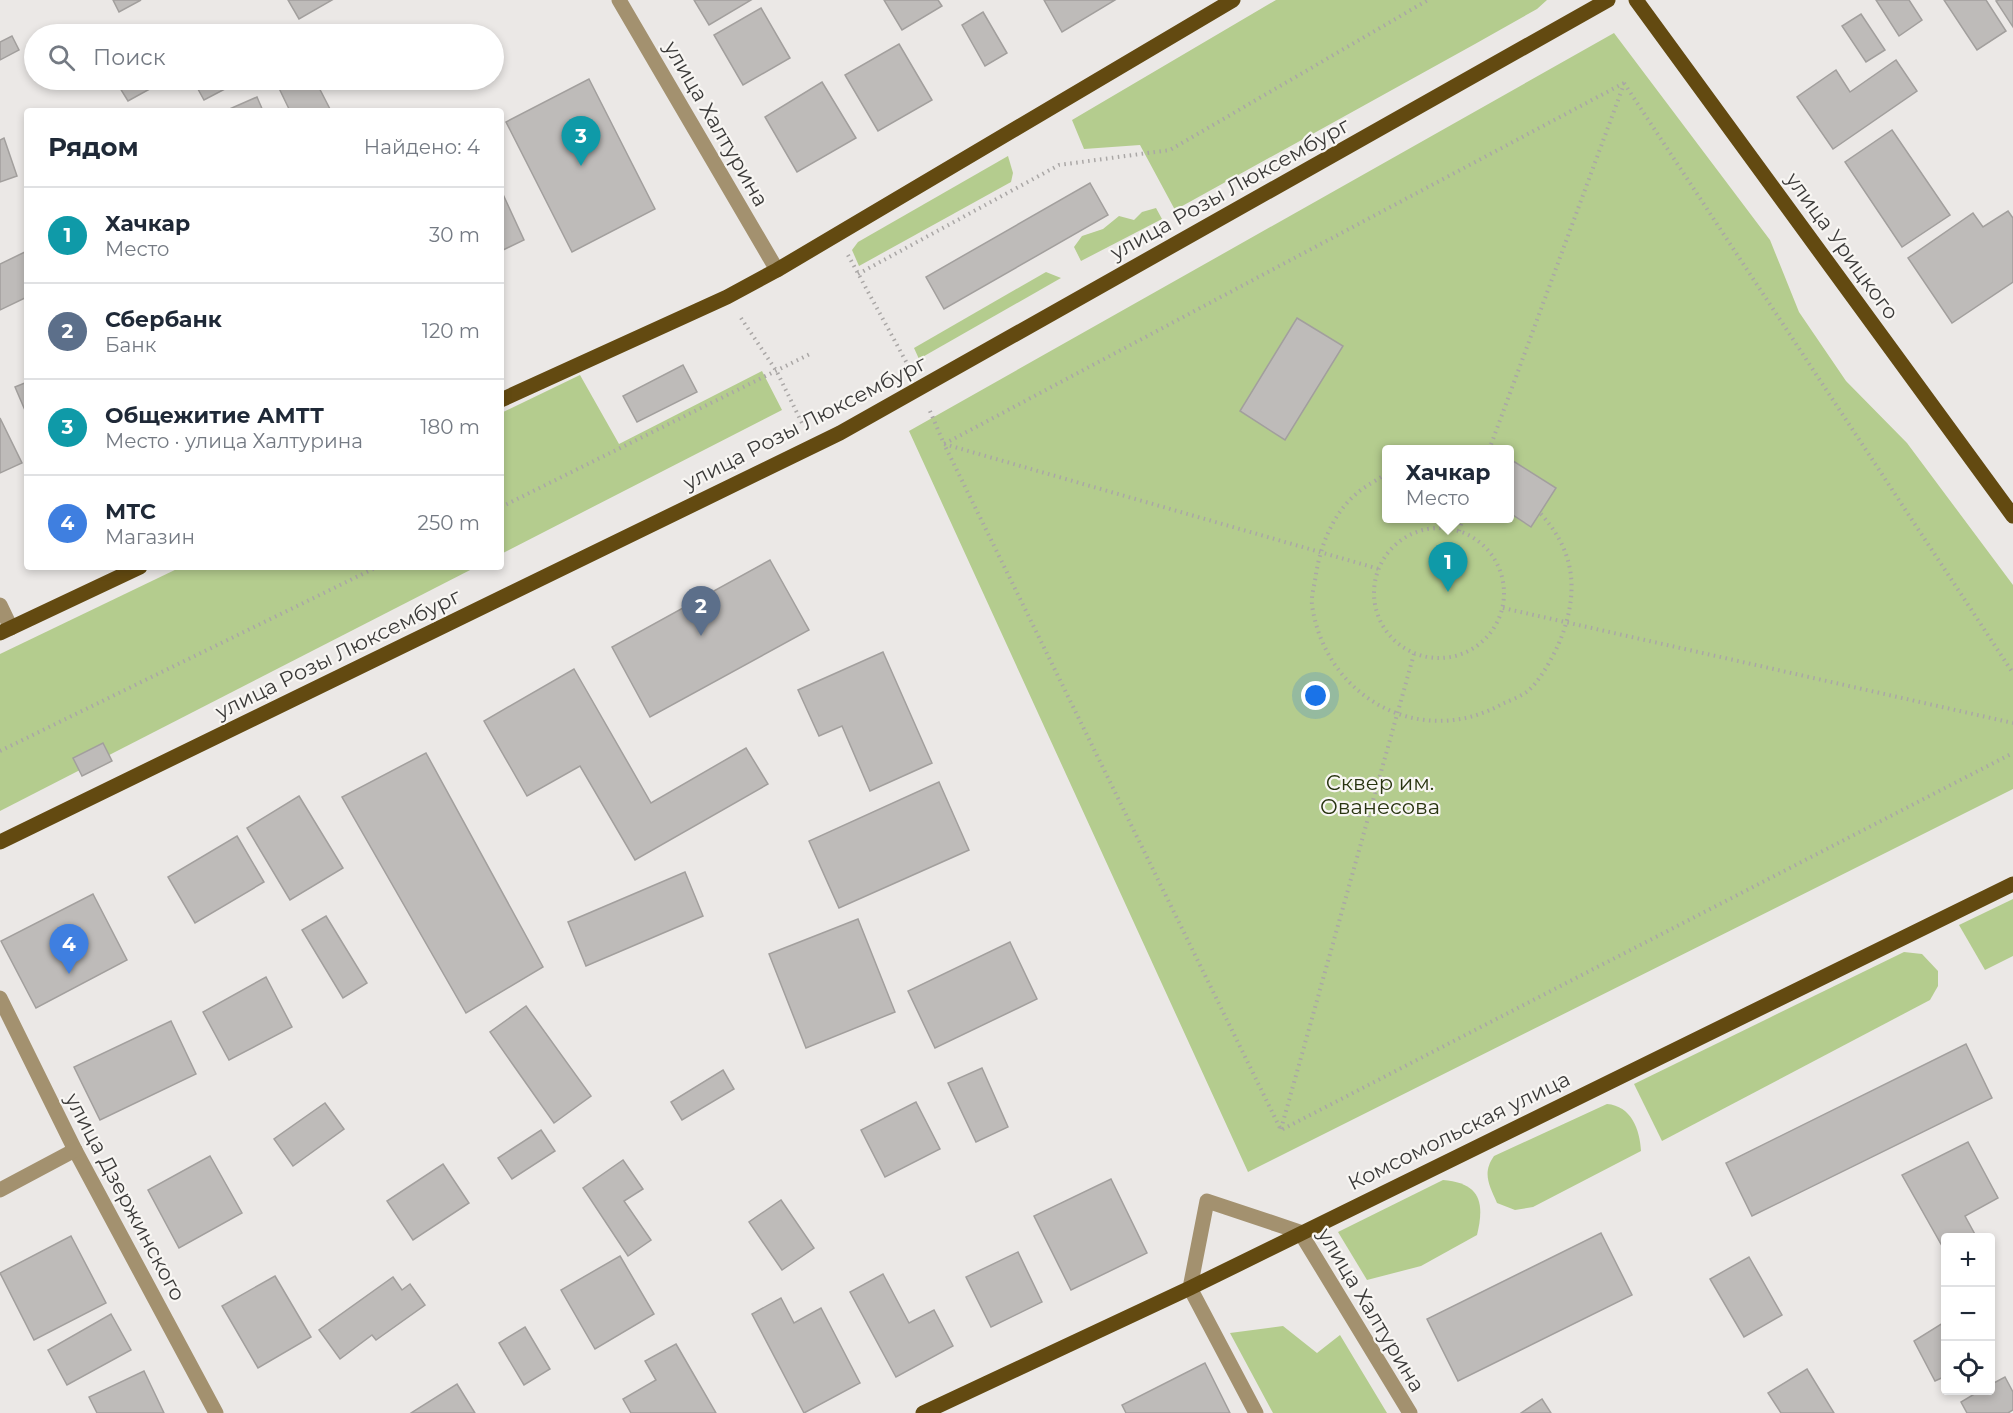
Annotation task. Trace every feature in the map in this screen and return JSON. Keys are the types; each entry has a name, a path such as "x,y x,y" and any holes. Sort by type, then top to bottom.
{"main road":[{"path":"504,399 727,297 777,270 838,236 1233,0"},
{"name":"улица Розы Люксембург","path":"0,842 813,447 1608,0"},
{"name":"улица Урицкого","path":"1636,0 2013,516"},
{"path":"6,631 134,570"},
{"name":"Комсомольская улица","path":"923,1413 1190,1288 2013,884"}],"street":[{"name":"улица Халтурина","path":"619,0 777,270"},
{"path":"0,605 6,631"},
{"name":"улица Дзержинского","path":"0,998 75,1150 216,1413"},
{"path":"0,1190 75,1150"},
{"name":"улица Халтурина","path":"1190,1288 1207,1201 1300,1232 1410,1413"},
{"path":"1190,1288 1256,1413"}],"path":[{"path":"858,274 1059,165 1170,150 1428,0"},
{"path":"944,444 1624,83"},
{"path":"1491,445 1624,83"},
{"path":"1624,83 2013,673"},
{"path":"838,236 921,388 944,444 1281,1130"},
{"path":"727,297 777,372 813,447"},
{"path":"504,506 810,354"},
{"path":"944,444 1379,569"},
{"path":"1382,477 1356,494 1332,525 1319,551 1312,603 1321,644 1343,677 1372,702 1399,715 1439,722 1481,716 1530,689 1559,645 1567,621 1573,581 1564,546 1540,513"},
{"path":"1459,531 1462,523"},
{"path":"1432,527 1459,531 1472,535 1488,548 1499,565 1505,585 1503,608 1494,628 1479,645 1459,656 1436,658 1414,654 1395,642 1382,624 1375,603 1375,580 1379,569 1395,544 1412,533 1432,527"},
{"path":"0,751 371,570"},
{"path":"1503,608 2013,723"},
{"path":"1281,1130 1399,715 1414,654"},
{"path":"1281,1130 2013,753"}],"green space":[{"path":"1276,0 1547,0 1537,9 1475,44 1175,210 1140,145 1084,149 1072,120"},
{"name":"Сквер им. Ованесова","path":"1614,33 1770,240 1799,312 1846,381 1907,443 2013,585 2013,789 1248,1172 909,431"},
{"path":"1008,156 1013,173 1011,182 859,266 852,250 858,242"},
{"path":"1156,208 1162,219 1081,261 1074,247 1082,236 1103,229 1119,216 1134,220 1142,212"},
{"path":"1046,272 1061,278 919,359 914,348"},
{"path":"762,371 782,410 504,552 504,412 580,375 619,444"},
{"path":"175,570 470,570 0,811 0,654"},
{"path":"2013,899 2013,956 1985,970 1959,925"},
{"path":"1904,952 1922,954 1938,971 1938,986 1930,1000 1662,1141 1634,1084"},
{"path":"1607,1104 1622,1109 1633,1120 1639,1135 1641,1151 1533,1207 1515,1210 1497,1203 1488,1179 1488,1168 1494,1156"},
{"path":"1443,1180 1465,1185 1477,1196 1480,1213 1477,1235 1421,1266 1367,1280 1338,1232"},
{"path":"1283,1326 1317,1353 1340,1335 1387,1413 1273,1413 1230,1333"}],"building":[{"path":"113,0 141,0 119,12"},
{"path":"288,0 332,0 299,19"},
{"path":"694,0 751,0 709,25"},
{"path":"884,0 938,0 942,6 902,30"},
{"path":"1044,0 1115,0 1062,32"},
{"path":"1876,0 1909,0 1922,20 1899,36"},
{"path":"1944,0 1986,0 2006,31 1977,50"},
{"path":"2013,0 2013,27 1996,1"},
{"path":"761,8 790,58 743,85 714,35"},
{"path":"983,12 1007,53 985,66 962,25"},
{"path":"1861,14 1885,50 1866,62 1842,26"},
{"path":"12,36 19,50 0,60 0,42"},
{"path":"899,44 932,100 878,131 845,75"},
{"path":"1896,60 1917,91 1833,149 1797,97 1836,70 1850,92"},
{"path":"589,79 655,209 572,252 506,122"},
{"path":"822,82 856,138 797,172 765,117"},
{"path":"121,90 148,90 128,101"},
{"path":"198,90 223,90 204,100"},
{"path":"280,90 320,90 329,108 289,108"},
{"path":"257,97 262,108 232,108"},
{"path":"1892,130 1950,215 1902,247 1845,162"},
{"path":"4,138 17,176 0,182 0,140"},
{"path":"1090,183 1108,215 944,309 926,277"},
{"path":"504,197 524,240 504,250"},
{"path":"2008,211 2013,218 2013,282 1952,323 1908,258 1973,213 1983,227"},
{"path":"24,252 24,298 0,310 0,264"},
{"path":"1297,318 1343,346 1285,440 1240,411"},
{"path":"683,365 697,392 637,422 623,396"},
{"path":"24,383 24,408 15,387"},
{"path":"0,418 22,463 0,473"},
{"path":"1514,462 1556,488 1531,527 1514,516"},
{"path":"770,560 809,630 650,717 612,647"},
{"path":"883,652 932,763 870,791 842,726 819,736 798,690"},
{"path":"574,669 651,803 746,748 768,784 635,860 580,766 527,796 484,721"},
{"path":"103,743 112,761 82,776 73,758"},
{"path":"426,753 543,967 466,1013 342,797"},
{"path":"939,782 969,850 839,908 809,841"},
{"path":"299,796 343,868 290,900 247,828"},
{"path":"237,836 264,882 195,923 168,877"},
{"path":"685,872 703,916 586,966 568,922"},
{"path":"93,894 127,960 36,1008 1,941"},
{"path":"326,916 367,983 343,998 302,930"},
{"path":"858,919 895,1012 806,1048 769,954"},
{"path":"1010,942 1037,999 935,1048 908,991"},
{"path":"266,977 292,1027 229,1060 203,1012"},
{"path":"526,1006 591,1096 554,1123 490,1032"},
{"path":"171,1021 196,1074 100,1120 74,1067"},
{"path":"1966,1044 1992,1098 1752,1216 1726,1163"},
{"path":"982,1068 1008,1127 976,1142 948,1083"},
{"path":"723,1070 734,1089 682,1120 671,1102"},
{"path":"916,1102 940,1149 885,1177 861,1130"},
{"path":"325,1103 344,1129 293,1166 274,1139"},
{"path":"541,1130 555,1151 512,1179 498,1158"},
{"path":"1968,1142 1998,1198 1965,1216 1974,1233 1941,1233 1941,1244 1902,1175"},
{"path":"210,1156 242,1213 179,1248 148,1190"},
{"path":"623,1160 643,1189 624,1201 651,1240 628,1256 583,1188"},
{"path":"443,1164 469,1203 413,1240 387,1201"},
{"path":"1111,1179 1147,1253 1071,1290 1034,1216"},
{"path":"781,1200 814,1248 782,1270 749,1222"},
{"path":"1601,1233 1632,1295 1458,1381 1427,1319"},
{"path":"71,1236 106,1303 34,1340 0,1273"},
{"path":"1018,1252 1042,1302 991,1327 966,1277"},
{"path":"620,1256 654,1314 595,1349 561,1290"},
{"path":"1749,1257 1782,1315 1744,1337 1710,1279"},
{"path":"883,1274 909,1323 934,1310 953,1346 896,1377 850,1292"},
{"path":"275,1276 311,1337 258,1368 222,1306"},
{"path":"393,1277 402,1290 410,1284 425,1305 376,1340 372,1335 340,1359 319,1330"},
{"path":"781,1298 794,1323 821,1308 860,1383 804,1413 752,1314"},
{"path":"111,1314 131,1350 67,1385 48,1350"},
{"path":"1941,1324 1941,1378 1935,1381 1914,1341"},
{"path":"525,1327 550,1369 524,1385 499,1343"},
{"path":"676,1344 716,1413 631,1413 623,1399 656,1380 645,1361"},
{"path":"1205,1363 1230,1413 1126,1413 1122,1405"},
{"path":"1807,1369 1834,1413 1781,1413 1768,1393"},
{"path":"144,1371 164,1413 97,1413 89,1397"},
{"path":"2005,1377 2013,1392 2013,1410 2008,1413 1967,1413 1961,1402 1973,1395 1995,1395 1995,1382"},
{"path":"457,1384 475,1413 411,1413"},
{"path":"1542,1399 1551,1413 1521,1413"}],"place":[{"name":"Общежитие АМТТ","path":"581,166"},
{"name":"Хачкар","path":"1448,592"},
{"name":"Сбербанк","path":"701,636"},
{"name":"МТС","path":"69,974"}]}
